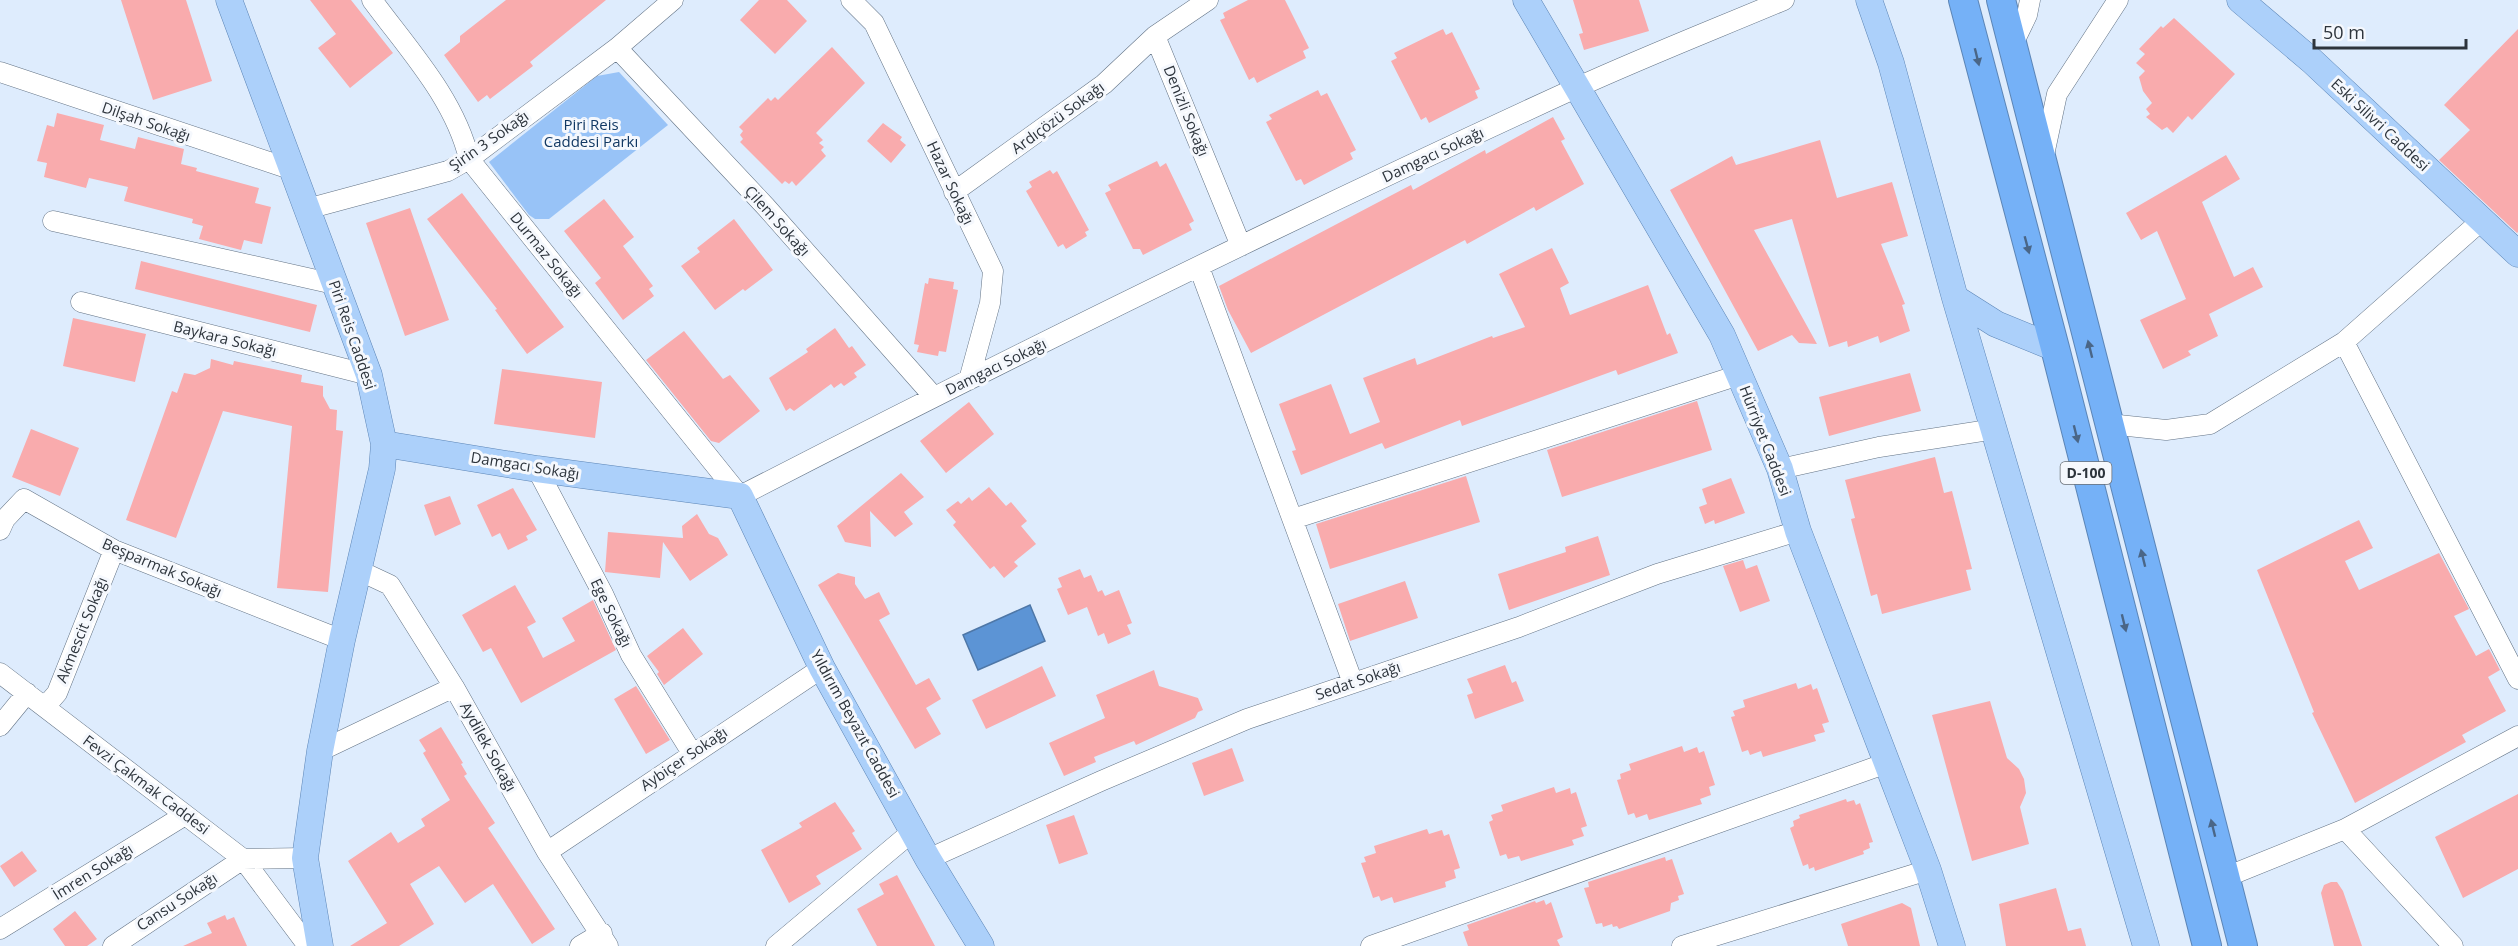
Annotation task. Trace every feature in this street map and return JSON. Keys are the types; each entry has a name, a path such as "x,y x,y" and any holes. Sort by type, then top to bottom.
{"highway":[{"name":"D-100","path":"1963,0 2055,348 2207,946"},
{"name":"D-100","path":"2001,0 2243,946"}],"main road":[{"name":"Piri Reis Caddesi","path":"229,0 369,375 384,444 382,469 342,640 320,751 305,858 320,946"},
{"name":"Hürriyet Caddesi","path":"1526,0 1722,335 1780,469 1798,531 1928,870 1952,946"},
{"path":"1893,0 1871,9 1891,63 1955,298 2146,946"},
{"name":"Eski Silivri Caddesi","path":"2240,0 2312,61 2518,254"},
{"path":"1955,298 1996,324 2055,348"},
{"name":"Damgacı Sokağı","path":"384,444 537,469 741,496"},
{"name":"Yıldırım Beyazıt Caddesi","path":"741,496 822,668 928,859 981,946"}],"street":[{"name":"Durmaz Sokağı","path":"372,0 434,83 459,129 469,159 741,496"},
{"name":"Şirin 3 Sokağı","path":"307,209 448,171 469,159 617,48 673,0"},
{"name":"Hazar Sokağı","path":"851,0 874,23 993,271 990,303 969,380"},
{"path":"1155,36 1208,0"},
{"name":"Damgacı Sokağı","path":"741,496 934,397 1240,246 1578,87 1784,0"},
{"path":"2013,44 2027,15 2030,0"},
{"path":"2042,163 2057,94 2118,0"},
{"name":"Ardıçözü Sokağı","path":"954,192 1104,84 1155,36"},
{"name":"Denizli Sokağı","path":"1155,36 1240,246"},
{"name":"Çilem Sokağı","path":"617,48 766,207 934,397"},
{"name":"Dilşah Sokağı","path":"0,72 293,170"},
{"path":"2109,424 2166,430 2210,424 2344,342 2481,220"},
{"path":"53,221 334,284"},
{"path":"1199,267 1353,683"},
{"name":"Baykara Sokağı","path":"81,302 369,375"},
{"path":"2344,342 2518,679"},
{"path":"1293,519 1739,375"},
{"path":"1780,469 1879,447 1995,429"},
{"name":"Ege Sokağı","path":"537,469 603,594 631,655 692,753"},
{"name":"Beşparmak Sokağı","path":"0,531 5,519 24,499 114,550 342,640"},
{"name":"Sedat Sokağı","path":"928,859 1101,781 1247,719 1518,627 1657,574 1798,531"},
{"name":"Akmescit Sokağı","path":"45,707 57,693 114,550"},
{"path":"358,570 390,585 454,687"},
{"name":"Aybiçer Sokağı","path":"547,852 822,668"},
{"name":"Fevzi Çakmak Caddesi","path":"0,673 243,859 308,946"},
{"name":"Aydilek Sokağı","path":"320,751 454,687 547,852 605,939"},
{"path":"0,726 27,693"},
{"path":"2226,877 2345,829 2518,736"},
{"path":"1371,946 1887,763"},
{"name":"İmren Sokağı","path":"0,929 185,815"},
{"path":"2345,829 2453,946"},
{"path":"776,946 914,831"},
{"path":"243,859 305,858"},
{"name":"Cansu Sokağı","path":"113,946 243,859"},
{"path":"1682,946 1928,870"},
{"path":"580,946 605,939"}],"green space":[{"name":"Piri Reis Caddesi Parkı","path":"619,72 668,125 549,219 535,219 529,215 489,162 597,76"}],"shaded area":[{"path":"1030,605 1045,641 978,670 963,635"}],"building":[{"path":"121,0 186,0 212,81 153,100"},
{"path":"310,0 351,0 393,53 350,88 318,48 336,34"},
{"path":"506,0 606,0 530,62 533,66 490,99 487,95 478,102 444,55 460,42 460,36"},
{"path":"759,0 787,0 807,21 775,54 740,20"},
{"path":"1248,0 1285,0 1309,48 1303,51 1306,58 1257,83 1254,77 1249,80 1220,20 1225,18 1223,13"},
{"path":"1573,0 1639,0 1649,31 1584,50 1579,34 1583,33"},
{"path":"2174,18 2235,74 2192,120 2188,116 2173,133 2167,127 2162,130 2146,117 2150,114 2146,109 2152,103 2143,91 2139,77 2145,71 2136,63 2145,54 2139,49 2161,26 2163,28"},
{"path":"1443,29 1446,35 1452,32 1480,89 1475,91 1478,98 1429,123 1426,117 1421,120 1391,61 1397,58 1394,53"},
{"path":"2518,29 2517,233 2439,160 2470,130 2444,105"},
{"path":"832,47 865,83 816,133 823,140 819,143 824,147 821,150 826,156 796,186 792,181 789,184 785,181 782,184 740,142 743,139 740,135 743,131 739,127 768,98 771,101 775,97 778,100"},
{"path":"1318,90 1321,96 1327,93 1356,150 1350,153 1353,159 1304,185 1301,179 1296,181 1266,122 1272,119 1269,115"},
{"path":"57,113 104,125 100,140 135,149 138,137 184,149 181,164 197,168 196,171 259,188 255,203 271,207 262,244 244,240 241,250 199,239 203,226 192,223 193,219 124,201 128,187 89,178 86,188 44,177 47,163 37,161 47,125 54,127"},
{"path":"1553,117 1565,139 1561,141 1584,184 1536,211 1534,207 1467,244 1465,240 1251,353 1228,310 1219,286 1411,185 1413,190 1485,150 1486,154"},
{"path":"883,123 902,137 900,140 906,145 891,163 867,141"},
{"path":"1820,140 1837,198 1892,182 1908,236 1881,244 1905,304 1902,305 1910,331 1880,343 1878,336 1848,347 1847,341 1829,347 1792,219 1754,230 1817,344 1799,343 1792,335 1758,351 1670,190 1732,156 1736,165"},
{"path":"2226,155 2240,179 2202,202 2234,277 2253,267 2263,287 2209,314 2218,336 2188,351 2191,355 2163,369 2140,320 2186,299 2157,231 2141,240 2126,213"},
{"path":"1157,161 1160,167 1166,163 1194,221 1189,224 1192,230 1143,255 1140,249 1133,249 1105,193 1111,190 1108,185"},
{"path":"1050,170 1053,174 1057,171 1089,230 1085,232 1087,236 1066,249 1063,244 1058,247 1026,191 1032,187 1029,182"},
{"path":"462,193 564,327 527,354 495,310 497,309 427,219"},
{"path":"604,199 634,237 623,246 653,286 649,289 654,296 623,320 595,283 601,278 564,231"},
{"path":"410,208 449,320 405,336 366,223"},
{"path":"734,219 773,270 715,310 681,266 700,252 697,248"},
{"path":"1552,248 1569,283 1560,288 1570,315 1648,285 1667,335 1670,333 1678,353 1618,375 1616,370 1462,426 1460,420 1385,449 1382,443 1301,475 1292,451 1296,450 1279,404 1331,384 1350,434 1380,422 1363,378 1415,358 1417,365 1492,336 1493,338 1525,327 1499,274"},
{"path":"141,261 317,305 310,332 135,289"},
{"path":"929,278 954,282 953,289 958,290 946,352 939,351 938,356 917,352 919,345 914,344 925,283 928,284"},
{"path":"73,318 146,334 135,382 63,366"},
{"path":"835,328 849,348 852,346 866,365 854,373 857,377 844,386 841,383 834,388 831,384 794,411 790,408 786,411 769,378 808,352 806,349"},
{"path":"684,331 723,379 730,375 760,411 719,443 711,441 646,360"},
{"path":"211,359 233,365 234,361 302,375 301,382 323,386 323,396 330,409 337,410 336,430 343,431 328,592 277,588 292,426 223,411 176,538 126,520 172,391 177,393 184,373 195,375 210,368"},
{"path":"502,369 602,382 595,438 494,424"},
{"path":"1910,373 1921,411 1829,436 1819,397"},
{"path":"1697,401 1712,450 1562,497 1547,450"},
{"path":"969,402 994,434 946,473 920,441"},
{"path":"31,429 79,448 60,496 12,477"},
{"path":"1935,457 1944,493 1952,491 1972,569 1966,570 1971,590 1882,614 1877,594 1871,596 1851,519 1855,518 1845,480"},
{"path":"901,473 924,497 904,512 913,524 895,537 870,511 871,547 845,542 837,526"},
{"path":"1466,476 1480,522 1330,569 1316,524"},
{"path":"1731,478 1745,513 1715,524 1714,520 1705,524 1699,507 1707,504 1702,489"},
{"path":"989,487 1006,506 1011,502 1027,521 1021,526 1036,544 1014,562 1018,566 1004,578 994,566 990,569 953,525 956,522 946,510 958,501 961,504 969,497 972,501"},
{"path":"513,488 537,530 526,536 528,540 508,550 500,533 492,537 477,505"},
{"path":"450,496 461,524 435,536 424,505"},
{"path":"697,514 709,534 718,538 728,555 690,581 663,542 660,578 605,572 608,532 683,538 682,526"},
{"path":"2359,520 2373,548 2345,561 2359,590 2439,553 2469,609 2454,616 2476,656 2489,649 2500,670 2488,677 2506,711 2462,735 2466,742 2355,803 2312,713 2314,712 2257,570"},
{"path":"1598,536 1610,575 1509,610 1498,574 1566,552 1565,547"},
{"path":"1743,560 1746,569 1757,565 1770,601 1740,612 1723,566"},
{"path":"1080,569 1084,578 1091,575 1098,592 1102,590 1105,596 1119,590 1132,623 1127,625 1131,634 1108,644 1104,633 1098,636 1087,607 1068,615 1057,589 1062,587 1058,578"},
{"path":"838,573 855,577 855,584 865,599 879,592 890,614 879,620 916,685 929,678 941,699 926,708 941,734 915,749 818,585"},
{"path":"1405,581 1418,618 1350,641 1338,604"},
{"path":"515,585 536,622 527,627 543,658 575,641 562,618 593,600 616,650 521,703 491,648 483,652 462,615"},
{"path":"683,628 703,654 664,685 657,674 659,672 647,656"},
{"path":"1505,665 1512,683 1516,681 1524,701 1475,719 1467,695 1473,693 1467,679"},
{"path":"1042,666 1056,696 986,729 972,700"},
{"path":"1154,670 1159,686 1198,698 1203,710 1198,712 1195,718 1136,745 1134,741 1094,757 1096,762 1064,776 1049,743 1105,718 1096,695"},
{"path":"1796,683 1798,689 1811,684 1813,690 1817,688 1829,722 1822,724 1825,732 1814,735 1816,741 1763,757 1761,751 1750,755 1748,750 1742,752 1731,717 1735,716 1733,711 1745,707 1743,700"},
{"path":"636,686 670,740 646,754 614,699"},
{"path":"1990,701 2007,758 2019,769 2024,779 2026,793 2020,807 2029,844 1972,861 1932,715"},
{"path":"441,727 463,763 461,764 467,774 464,776 495,823 488,828 555,929 532,944 493,884 465,903 439,866 410,884 434,924 399,946 350,946 387,923 348,861 391,832 398,843 425,826 421,819 450,800 423,753 426,751 419,740"},
{"path":"1682,746 1684,752 1697,747 1699,753 1704,751 1715,785 1709,787 1711,795 1700,799 1702,804 1649,820 1647,814 1636,818 1634,813 1628,815 1617,780 1621,779 1620,774 1631,770 1629,764"},
{"path":"1232,748 1244,781 1204,796 1192,763"},
{"path":"1554,787 1556,793 1570,788 1571,794 1576,792 1587,826 1581,828 1584,836 1572,840 1574,845 1521,861 1519,856 1508,859 1506,854 1500,856 1489,822 1493,820 1491,815 1503,811 1501,805"},
{"path":"2518,794 2518,869 2463,898 2435,837"},
{"path":"1846,799 1847,802 1854,800 1856,805 1860,803 1873,842 1869,843 1870,848 1863,851 1864,854 1815,871 1814,867 1809,869 1808,864 1803,866 1790,828 1794,826 1793,821 1800,818 1799,815"},
{"path":"835,802 855,831 852,833 862,849 816,876 821,884 789,903 761,850 802,827 799,823"},
{"path":"1074,815 1088,854 1059,864 1046,825"},
{"path":"1427,829 1429,834 1442,830 1444,836 1449,834 1460,868 1454,870 1456,878 1445,882 1446,887 1394,903 1392,897 1381,901 1379,896 1373,898 1361,863 1366,862 1364,857 1376,853 1374,846"},
{"path":"22,851 37,871 14,887 0,866"},
{"path":"1665,857 1666,861 1672,859 1684,894 1678,896 1679,900 1671,903 1670,911 1619,929 1617,926 1613,927 1612,924 1603,927 1602,923 1596,924 1584,888 1589,887 1588,882"},
{"path":"897,875 935,946 877,946 857,909 884,894 879,884"},
{"path":"2337,882 2343,891 2362,946 2334,946 2321,893 2324,885"},
{"path":"2056,888 2068,931 2081,928 2086,946 2006,946 1999,904"},
{"path":"1544,900 1546,905 1551,902 1563,937 1557,940 1560,946 1468,946 1463,932 1469,930 1467,925 1535,901 1536,903"},
{"path":"1902,903 1911,908 1920,946 1848,946 1841,924"},
{"path":"75,911 97,939 87,946 65,946 53,929"},
{"path":"225,915 227,920 234,917 247,946 183,946 212,933 207,923"}]}
